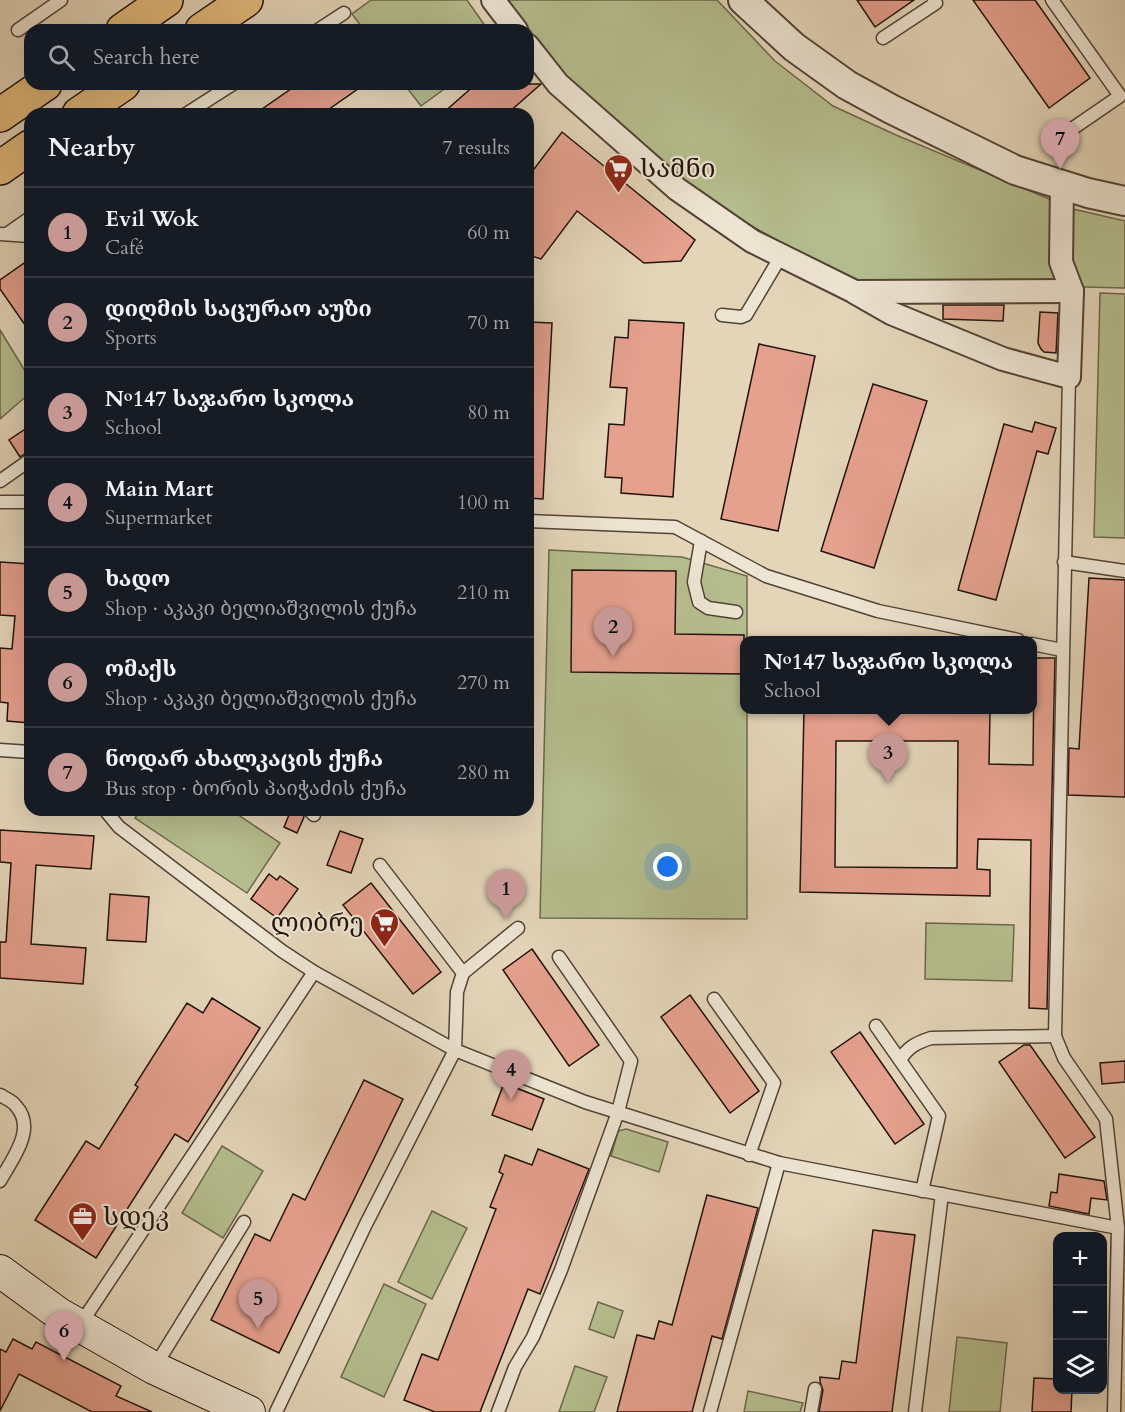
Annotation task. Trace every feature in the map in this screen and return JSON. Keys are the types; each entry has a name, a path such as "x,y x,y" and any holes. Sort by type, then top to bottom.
{"main road":[{"path":"132,24 166,0"},
{"path":"211,24 246,0"},
{"path":"0,115 36,90"},
{"path":"88,108 114,90"},
{"path":"0,168 24,151"},
{"path":"0,1272 69,1320 154,1368 245,1411"},
{"path":"0,1295 69,1320"}],"street":[{"path":"493,0 511,24"},
{"path":"743,0 794,47 847,85 891,109 1015,170 1125,201"},
{"path":"534,54 558,84 677,189 752,242 855,292 891,313 1003,359 1069,377 1072,291 1061,262 1062,185"},
{"path":"855,292 1072,291"}],"lane":[{"path":"27,24 61,0"},
{"path":"883,38 936,3 934,0"},
{"path":"1052,0 1120,96 1068,131"},
{"path":"327,24 344,13"},
{"path":"18,30 24,26"},
{"path":"195,108 224,90"},
{"path":"4,234 24,222"},
{"path":"4,234 24,236"},
{"path":"722,315 741,317 746,315 781,256"},
{"path":"1069,377 1055,1036 1064,1058 1106,1119 1118,1228 1114,1412"},
{"path":"0,481 24,464"},
{"path":"0,502 24,502"},
{"path":"534,520 675,527 776,579 878,610 999,636"},
{"path":"700,541 694,582 699,602 708,608 736,612"},
{"path":"1064,562 1125,571"},
{"path":"1037,645 1062,650"},
{"path":"0,750 24,752"},
{"path":"110,816 119,827 282,951 314,972 455,1050 585,1102 749,1155 779,1163 1118,1228"},
{"path":"380,865 463,973"},
{"path":"276,1412 366,1224 455,1050 457,992 463,973 518,928"},
{"path":"498,1412 515,1367 533,1337 561,1270 618,1112 631,1061 559,957"},
{"path":"69,1320 314,972"},
{"path":"714,999 774,1083 749,1155"},
{"path":"876,1026 939,1116 922,1191"},
{"path":"900,1060 907,1049 915,1043 931,1038 1055,1036"},
{"path":"0,1095 16,1105 24,1121 23,1138 0,1181"},
{"path":"710,1412 779,1163"},
{"path":"915,1412 942,1194"},
{"path":"154,1368 244,1222"},
{"path":"811,1412 815,1389"}],"green space":[{"path":"371,0 467,0 484,24 360,24 352,14"},
{"path":"508,0 717,0 775,61 833,106 896,135 1073,209 1125,221 1125,288 849,281 683,187 567,81 534,36 534,24 525,24"},
{"path":"409,90 443,90 421,106"},
{"path":"1100,293 1125,294 1125,538 1094,537"},
{"path":"0,330 24,369 24,398 0,419"},
{"path":"549,550 682,557 747,576 747,636 740,636 740,714 747,714 747,919 540,918"},
{"path":"136,816 240,816 280,843 247,893 135,818"},
{"path":"926,923 1014,925 1012,981 925,979"},
{"path":"626,1129 668,1142 659,1172 611,1156 618,1131"},
{"path":"222,1146 263,1171 223,1238 182,1213"},
{"path":"432,1211 467,1228 432,1299 398,1282"},
{"path":"384,1284 426,1304 384,1397 341,1377"},
{"path":"598,1302 623,1311 614,1338 589,1329"},
{"path":"957,1337 1007,1343 1000,1412 949,1412"},
{"path":"575,1366 607,1377 594,1412 559,1412"},
{"path":"748,1391 803,1403 800,1412 744,1412"}],"building":[{"path":"857,0 914,0 875,27"},
{"path":"973,0 1035,0 1090,78 1049,108"},
{"path":"534,84 541,84 514,108 449,108 469,90 534,90"},
{"path":"289,90 356,90 331,108 264,108"},
{"path":"562,132 695,240 681,261 644,263 577,211 541,259 534,257 534,169"},
{"path":"24,263 24,323 0,289 0,280"},
{"path":"943,305 1004,305 1003,321 943,319"},
{"path":"1040,312 1058,313 1056,353 1044,352 1038,343"},
{"path":"629,320 684,323 673,497 621,493 622,478 605,477 609,424 624,425 627,388 610,387 615,337 628,338"},
{"path":"534,322 552,323 543,499 534,498"},
{"path":"759,344 815,356 778,531 721,519"},
{"path":"873,384 927,401 874,568 821,551"},
{"path":"1035,422 1056,428 1048,454 1037,451 996,600 958,590 1004,424 1032,432"},
{"path":"24,430 24,455 20,457 9,440"},
{"path":"0,562 24,564 24,722 7,721 8,703 0,702 0,648 12,649 15,616 0,615"},
{"path":"572,570 676,571 675,634 744,635 740,636 740,674 571,672"},
{"path":"1089,578 1125,580 1125,797 1068,795 1069,748 1079,749"},
{"path":"1037,658 1055,658 1047,1009 1029,1008 1031,840 978,839 977,869 990,870 990,896 800,892 804,714 990,714 989,764 1033,765 1033,714 1037,714","holes":["836,741 958,741 957,868 835,867"]},
{"path":"289,816 304,816 297,833 284,827"},
{"path":"0,830 94,836 91,869 36,865 31,944 86,948 83,984 0,978 0,942 6,942 11,863 0,862"},
{"path":"340,831 363,839 351,873 327,865"},
{"path":"269,874 277,880 280,876 298,889 277,918 251,899"},
{"path":"371,883 441,972 413,994 343,905"},
{"path":"110,894 149,897 146,942 107,940"},
{"path":"532,949 599,1045 569,1066 503,970"},
{"path":"690,995 759,1091 730,1113 661,1017"},
{"path":"212,998 260,1028 188,1142 175,1134 96,1258 35,1220 86,1141 99,1149 138,1087 135,1085 187,1003 203,1013"},
{"path":"860,1032 924,1124 895,1144 831,1052"},
{"path":"1024,1045 1030,1045 1095,1137 1065,1158 999,1062"},
{"path":"1125,1061 1125,1082 1102,1084 1100,1063"},
{"path":"364,1080 403,1099 279,1353 211,1320 255,1234 270,1241 293,1194 305,1200"},
{"path":"504,1083 544,1099 532,1130 492,1115"},
{"path":"538,1149 589,1169 540,1294 528,1289 480,1412 435,1412 404,1400 422,1354 438,1360 496,1209 490,1207 503,1174 499,1172 505,1155 532,1165"},
{"path":"1059,1174 1104,1181 1107,1200 1091,1198 1089,1214 1049,1206 1051,1192 1057,1193"},
{"path":"707,1195 758,1208 722,1339 712,1336 692,1412 617,1412 637,1335 654,1339 659,1321 672,1325"},
{"path":"873,1230 915,1235 892,1412 819,1412 823,1390 820,1377 839,1379 842,1361 856,1363"},
{"path":"13,1339 32,1349 36,1342 121,1386 116,1396 152,1412 92,1412 19,1374 0,1411 0,1349 6,1352"},
{"path":"1034,1378 1053,1379 1053,1394 1072,1394 1071,1412 1032,1412"}],"place":[{"name":"ნოდარ ახალკაცის ქუჩა","path":"1060,169"},
{"name":"სამნი","path":"619,194"},
{"name":"დიღმის საცურაო აუზი","path":"613,657"},
{"name":"№147 საჯარო სკოლა","path":"888,783"},
{"name":"Evil Wok","path":"506,919"},
{"name":"ლიბრე","path":"385,948"},
{"name":"Main Mart","path":"511,1100"},
{"name":"სდეკ","path":"82,1242"},
{"name":"ხადო","path":"258,1329"},
{"name":"ომაქს","path":"64,1361"}]}
